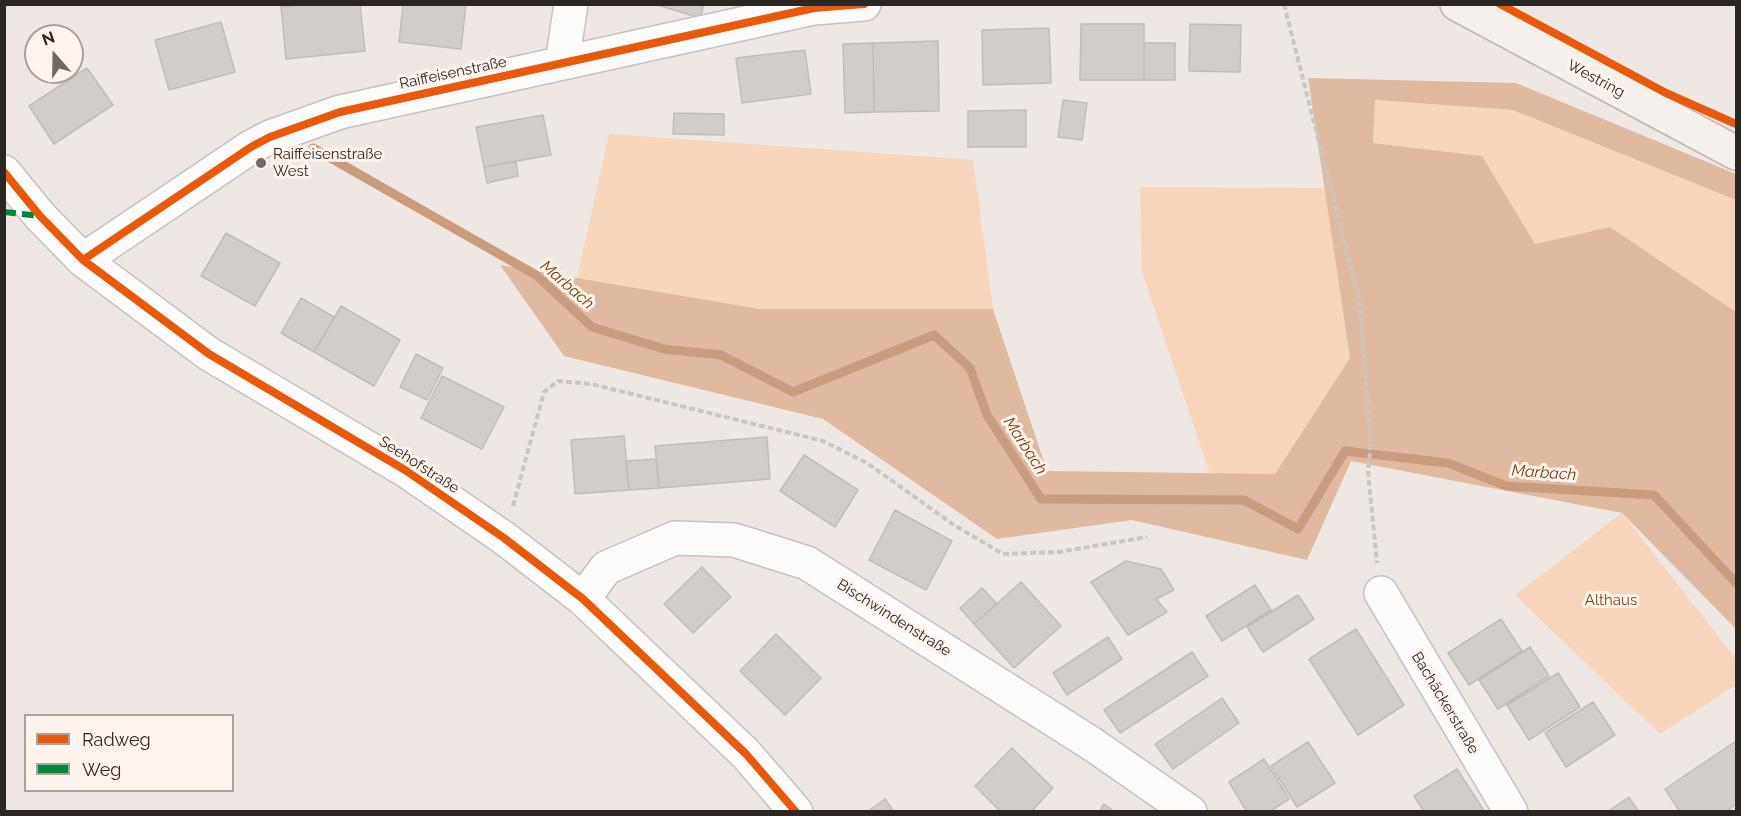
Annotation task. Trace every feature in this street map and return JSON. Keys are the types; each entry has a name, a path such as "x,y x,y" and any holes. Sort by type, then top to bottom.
{"main road":[{"name":"Westring","path":"1457,4 1737,153"}],"street":[{"path":"562,63 571,4"},
{"name":"Raiffeisenstraße","path":"83,260 251,147 270,137 340,112 814,8 864,4"},
{"name":"Seehofstraße","path":"4,172 40,216 83,260 209,354 405,470 504,538 583,599 746,754 795,812"},
{"name":"Bischwindenstraße","path":"583,599 606,568 675,538 734,540 807,563 1092,744 1190,812"},
{"name":"Bachäckerstraße","path":"1381,593 1511,812"}],"path":[{"path":"1284,4 1360,304 1371,443 1368,471 1381,593"},
{"path":"504,538 544,392 558,381 591,384 823,441 867,463 954,525 1003,554 1059,552 1147,537"}],"green space":[{"path":"1375,100 1513,110 1736,200 1736,312 1610,227 1535,244 1482,156 1373,143"},
{"path":"609,134 973,160 993,309 760,309 577,278"},
{"path":"1140,187 1325,188 1350,358 1275,474 1210,474 1142,272"},
{"name":"Althaus","path":"1622,513 1736,659 1736,685 1660,734 1515,595"}],"shaded area":[{"path":"1308,78 1516,83 1736,174 1736,200 1513,110 1375,100 1373,143 1482,156 1535,244 1610,227 1736,312 1736,629 1622,513 1351,461 1307,560 1132,520 997,539 823,419 564,356 500,265 760,309 993,309 1047,471 1275,474 1350,358"}],"building":[{"path":"312,4 360,4 365,51 286,59 281,7"},
{"path":"403,4 466,4 461,49 399,42"},
{"path":"654,4 704,4 700,18"},
{"path":"221,22 235,72 169,90 155,40"},
{"path":"1081,24 1144,24 1144,80 1080,80"},
{"path":"1190,24 1241,25 1240,72 1189,71"},
{"path":"1049,28 1051,83 983,85 982,30"},
{"path":"938,41 939,111 874,112 873,43"},
{"path":"873,43 874,112 845,113 843,44"},
{"path":"1144,43 1175,43 1175,80 1144,80"},
{"path":"805,50 811,94 742,103 736,58"},
{"path":"87,68 113,105 54,144 29,106 63,84 84,84 84,70"},
{"path":"1063,100 1087,103 1082,140 1058,137"},
{"path":"1026,110 1026,147 968,147 968,111"},
{"path":"674,113 724,114 724,135 673,134"},
{"path":"543,115 551,155 484,167 476,127"},
{"path":"516,161 518,176 487,183 484,167"},
{"path":"226,233 280,263 255,306 201,276"},
{"path":"301,298 334,317 314,352 281,333"},
{"path":"341,306 400,340 374,386 314,352"},
{"path":"416,354 443,368 427,400 400,387"},
{"path":"442,376 504,407 482,449 421,418"},
{"path":"624,436 629,490 575,494 571,440"},
{"path":"767,437 770,479 659,488 655,446"},
{"path":"804,455 858,490 835,527 780,491"},
{"path":"656,459 659,488 629,490 626,461"},
{"path":"895,510 952,541 926,590 869,560"},
{"path":"1126,561 1161,569 1174,590 1156,599 1167,612 1128,635 1091,582"},
{"path":"702,567 731,597 693,633 664,604"},
{"path":"1021,582 1061,626 1014,668 974,624"},
{"path":"1255,585 1271,610 1222,641 1206,616"},
{"path":"982,588 997,604 974,624 960,608"},
{"path":"1298,595 1314,619 1263,652 1247,627"},
{"path":"1501,619 1522,651 1469,685 1448,653"},
{"path":"1356,629 1404,705 1358,735 1309,659"},
{"path":"776,634 821,678 785,715 740,671"},
{"path":"1108,637 1122,659 1067,695 1053,673"},
{"path":"1530,647 1549,676 1498,709 1479,680"},
{"path":"1192,652 1208,676 1120,733 1104,710"},
{"path":"1558,673 1580,707 1529,740 1507,705"},
{"path":"1222,698 1239,723 1173,769 1155,744"},
{"path":"1593,702 1615,735 1566,767 1545,733"},
{"path":"1736,741 1736,804 1726,812 1680,812 1665,789"},
{"path":"1308,742 1335,783 1297,807 1271,766"},
{"path":"1012,748 1053,788 1031,812 1001,812 975,786"},
{"path":"1264,759 1289,799 1269,812 1247,812 1229,782"},
{"path":"1457,769 1485,812 1424,812 1414,796"},
{"path":"1629,797 1639,812 1607,812"},
{"path":"885,799 894,812 867,812"},
{"path":"1104,804 1115,812 1099,812"}],"waterway":[{"name":"Marbach","path":"313,148 536,275 592,327 664,349 721,355 793,392 934,335 970,368 987,415 1041,499 1244,500 1298,529 1345,451 1448,463 1506,486 1654,495 1736,583"}],"marked path":[{"path":"4,212 40,216"}],"cycle path":[{"path":"83,260 251,147 270,137 340,112 814,8 864,4"},
{"path":"1500,4 1666,93 1736,124"},
{"path":"4,172 40,216 83,260 209,354 405,470 504,538 583,599 746,754 796,812"}],"place":[{"name":"Raiffeisenstraße West","path":"261,163"}]}
